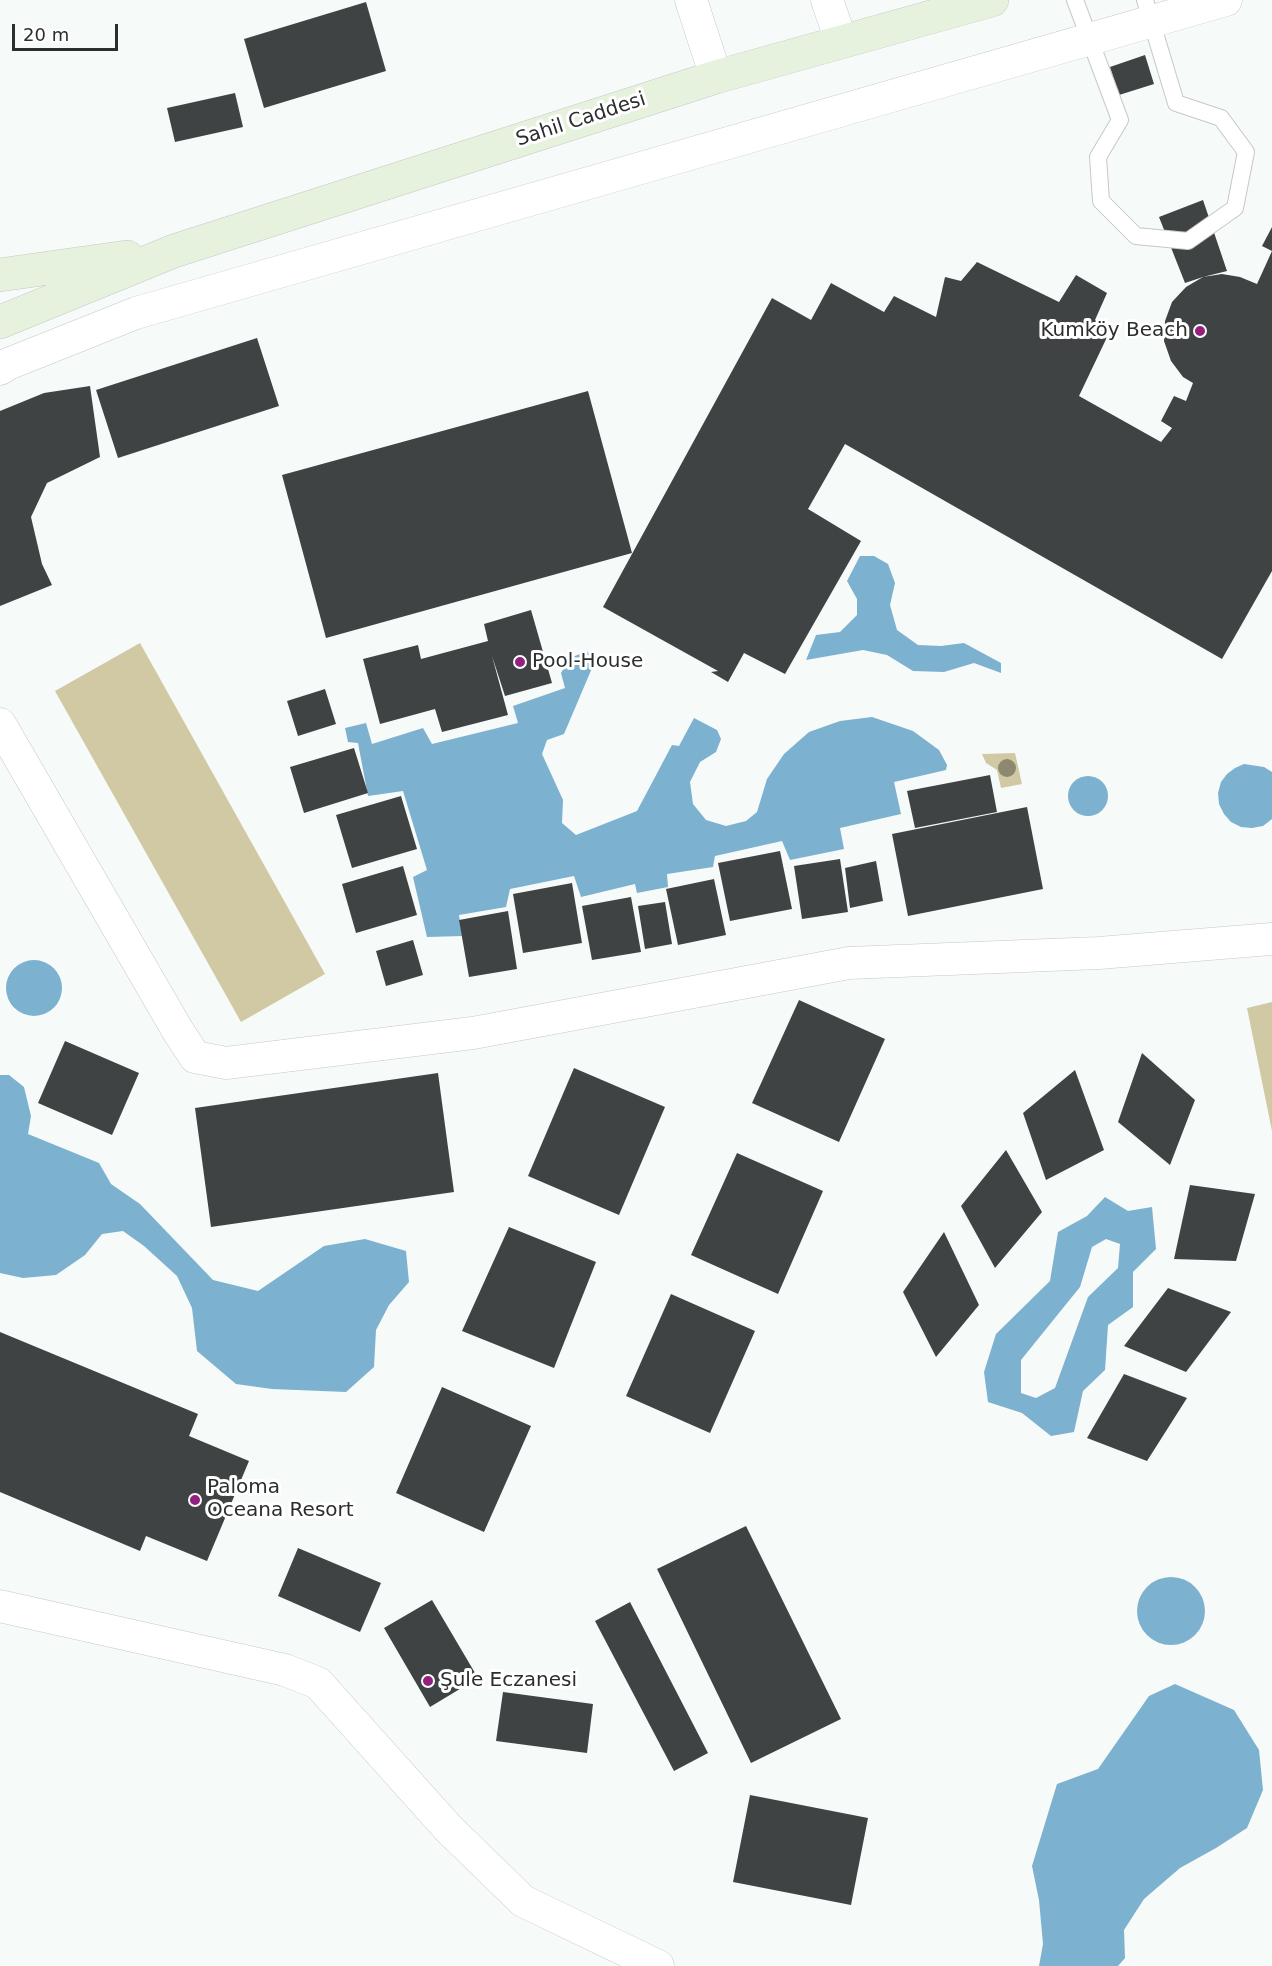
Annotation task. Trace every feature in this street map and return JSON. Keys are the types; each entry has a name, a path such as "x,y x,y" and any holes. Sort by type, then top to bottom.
{"main road":[{"name":"Sahil Caddesi","path":"174,251 716,77 992,0"},
{"path":"0,274 174,251"},
{"path":"0,322 174,251"}],"street":[{"path":"691,0 716,77"},
{"path":"827,0 841,41"},
{"path":"0,369 136,313 1091,40 1148,11 1226,0"},
{"path":"0,724 183,1040 195,1057 226,1063 472,1033 849,963 1099,953 1272,939"},
{"path":"0,1606 285,1670 318,1683 448,1828 523,1901 658,1966"}],"lane":[{"path":"1076,0 1120,120 1098,157 1101,201 1136,236 1188,241 1235,208 1246,152 1221,118 1176,103 1148,11"}],"shaded area":[{"path":"140,643 325,974 241,1022 55,691"},
{"path":"1015,753 1022,784 1001,788 997,770 986,763 982,754"},
{"path":"1272,1002 1272,1131 1247,1008"}],"water":[{"path":"860,556 874,556 888,564 895,583 890,605 897,630 918,645 941,646 964,643 1001,663 1001,673 974,663 944,672 913,671 887,655 863,650 806,660 816,635 840,632 857,615 857,599 847,581"},
{"path":"587,651 595,661 564,734 547,740 542,754 563,800 562,823 576,835 637,811 672,745 679,746 694,718 717,730 721,739 716,752 700,762 690,782 693,804 706,820 726,826 746,821 757,812 767,779 784,754 809,732 840,721 872,717 913,731 939,750 947,765 946,770 894,782 901,814 840,828 844,849 790,860 782,841 715,856 713,867 667,874 668,887 637,893 635,884 581,897 574,876 510,889 506,907 459,915 462,936 427,937 413,877 427,870 403,791 368,796 358,743 348,742 345,728 366,723 372,744 423,728 432,744 518,723 513,706 565,688 561,673 570,658"},
{"path":"1244,764 1264,767 1272,772 1272,819 1263,826 1241,827 1231,822 1219,804 1218,793 1221,782 1227,774"},
{"path":"1088,776 1102,782 1108,796 1102,810 1088,816 1074,810 1068,796 1074,782"},
{"path":"34,960 45,962 54,968 60,977 62,988 60,999 54,1008 45,1014 34,1016 23,1014 14,1008 8,999 6,988 8,977 14,968 23,962"},
{"path":"0,1075 9,1075 24,1087 31,1116 28,1134 99,1163 111,1184 140,1204 213,1280 258,1291 324,1246 365,1239 406,1251 409,1282 389,1305 376,1330 374,1367 346,1392 272,1389 236,1384 197,1351 192,1308 177,1276 144,1246 123,1231 102,1234 85,1255 56,1275 23,1278 0,1273"},
{"path":"1105,1197 1128,1211 1152,1207 1156,1249 1133,1272 1133,1307 1108,1325 1105,1370 1083,1391 1074,1432 1051,1436 1022,1413 988,1402 984,1372 996,1334 1050,1281 1058,1232 1087,1216","holes":["1106,1239 1120,1244 1118,1268 1088,1297 1055,1388 1036,1398 1021,1393 1021,1360 1080,1287 1092,1247"]},
{"path":"1171,1577 1184,1580 1195,1587 1202,1598 1205,1611 1202,1624 1195,1635 1184,1642 1171,1645 1158,1642 1147,1635 1140,1624 1137,1611 1140,1598 1147,1587 1158,1580"},
{"path":"1175,1684 1234,1710 1259,1750 1263,1790 1247,1828 1180,1868 1144,1899 1124,1930 1125,1958 1118,1966 1039,1966 1043,1944 1039,1900 1032,1866 1057,1784 1098,1769 1149,1696"}],"building":[{"path":"366,2 386,71 264,108 244,39"},
{"path":"1145,55 1154,84 1119,95 1110,67"},
{"path":"235,93 243,127 175,142 167,108"},
{"path":"1203,200 1227,271 1185,283 1159,217"},
{"path":"1272,227 1272,251 1262,246"},
{"path":"1272,251 1272,571 1222,659 845,444 808,509 861,541 785,674 744,653 728,682 711,672 718,671 603,607 772,298 811,320 831,283 884,312 894,296 936,317 945,277 961,281 977,262 1059,302 1076,275 1107,293 1095,320 1109,333 1079,396 1161,442 1172,428 1161,421 1174,396 1186,401 1193,383 1183,377 1171,361 1164,341 1165,321 1172,302 1186,287 1203,277 1222,274 1240,277 1257,284"},
{"path":"257,338 279,406 118,458 96,390"},
{"path":"90,386 100,457 47,483 31,517 42,564 52,585 0,606 0,411 44,393"},
{"path":"588,391 632,553 326,638 282,475"},
{"path":"531,610 552,683 505,696 492,656 508,715 442,732 435,709 380,724 363,659 418,645 421,659 488,641 484,624"},
{"path":"325,689 336,724 298,736 287,701"},
{"path":"354,748 368,793 304,813 290,767"},
{"path":"990,775 997,812 915,828 907,791"},
{"path":"401,796 417,849 352,868 336,815"},
{"path":"1027,807 1043,889 908,916 892,834"},
{"path":"780,851 792,909 730,921 718,863"},
{"path":"840,859 848,912 802,919 794,866"},
{"path":"876,861 883,901 850,908 845,868"},
{"path":"403,866 417,915 356,933 342,884"},
{"path":"714,879 726,935 678,945 666,889"},
{"path":"572,883 582,943 523,953 513,894"},
{"path":"631,897 641,952 592,960 582,906"},
{"path":"665,902 672,944 645,949 638,906"},
{"path":"508,911 517,969 469,977 459,920"},
{"path":"413,940 423,975 386,986 376,951"},
{"path":"799,1000 885,1039 839,1142 752,1103"},
{"path":"65,1041 139,1073 112,1135 38,1103"},
{"path":"1142,1053 1195,1100 1170,1165 1118,1122"},
{"path":"574,1068 665,1107 619,1215 528,1176"},
{"path":"1075,1070 1104,1150 1046,1180 1023,1113"},
{"path":"438,1073 454,1192 211,1227 195,1108"},
{"path":"1006,1150 1042,1212 995,1268 961,1206"},
{"path":"737,1153 823,1191 778,1294 691,1255"},
{"path":"1190,1185 1255,1194 1236,1261 1174,1259"},
{"path":"509,1227 596,1262 554,1368 462,1331"},
{"path":"944,1232 979,1305 936,1357 903,1292"},
{"path":"1168,1288 1231,1312 1186,1372 1124,1346"},
{"path":"671,1294 755,1331 710,1433 626,1396"},
{"path":"0,1332 198,1414 189,1436 249,1461 207,1561 146,1536 140,1551 0,1492"},
{"path":"1124,1374 1187,1398 1147,1461 1087,1438"},
{"path":"442,1387 531,1426 484,1532 396,1493"},
{"path":"746,1526 841,1719 751,1763 657,1569"},
{"path":"298,1548 381,1583 360,1632 278,1596"},
{"path":"432,1600 478,1678 430,1707 384,1628"},
{"path":"630,1602 708,1753 674,1771 595,1621"},
{"path":"503,1692 593,1704 587,1753 496,1741"},
{"path":"750,1795 868,1818 851,1905 733,1882"}],"place":[{"name":"Kumköy Beach","path":"1200,331"},
{"name":"Pool-House","path":"520,662"},
{"name":"Paloma Oceana Resort","path":"195,1500"},
{"name":"Şule Eczanesi","path":"428,1681"}]}
